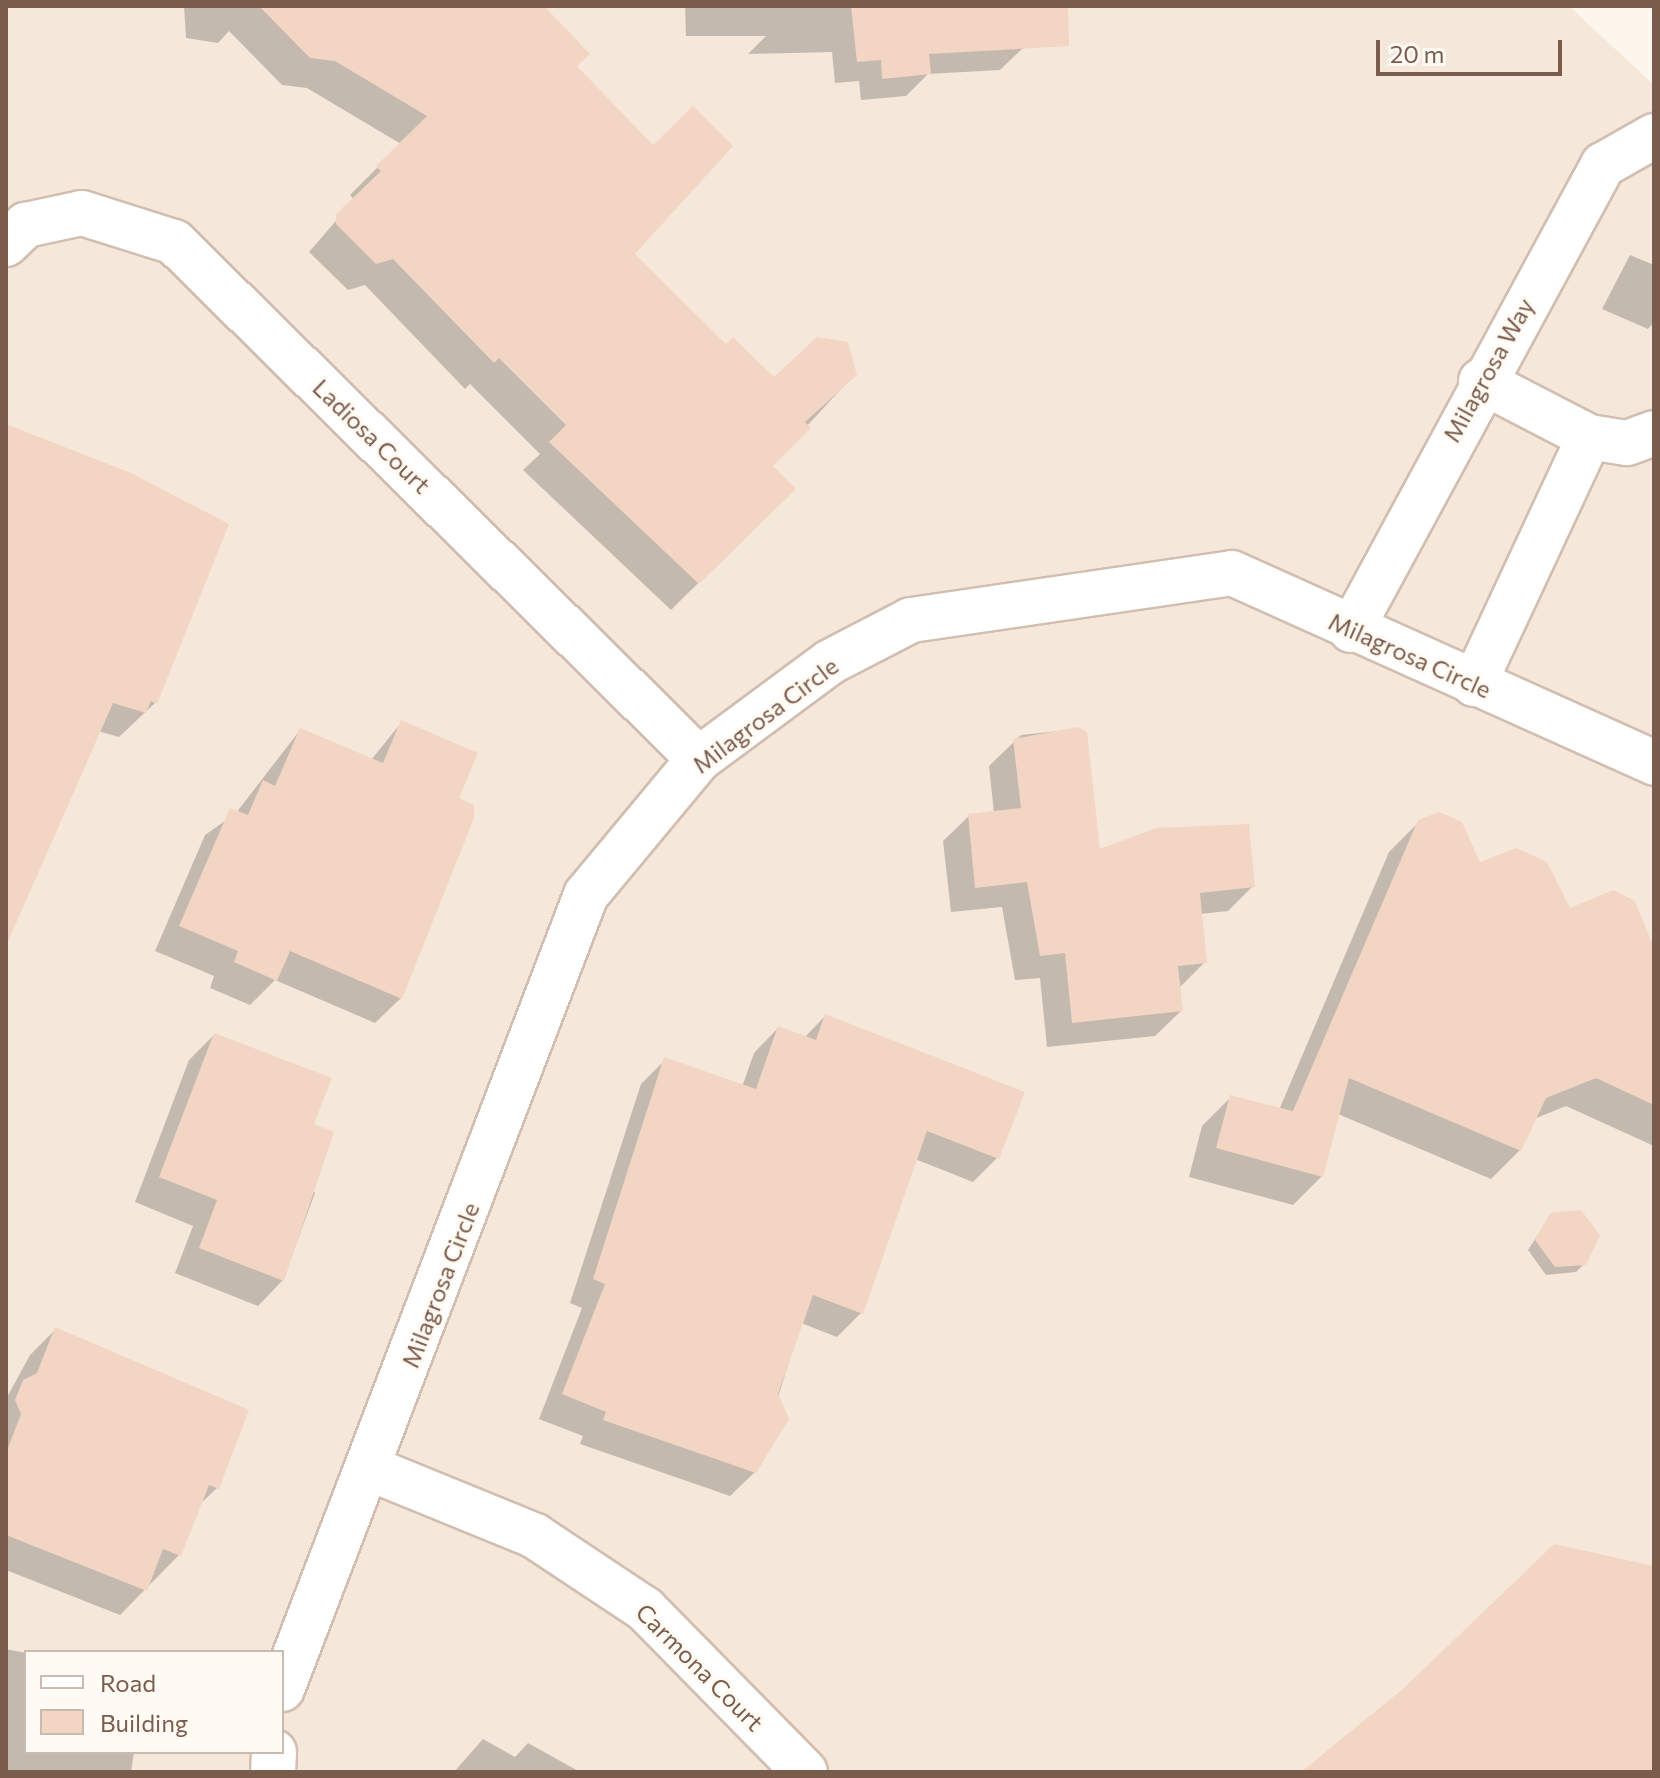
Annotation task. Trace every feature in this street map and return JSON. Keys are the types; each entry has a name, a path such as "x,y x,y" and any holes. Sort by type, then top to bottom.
{"street":[{"name":"Milagrosa Way","path":"1351,630 1481,381 1603,165 1654,136"},
{"name":"Ladiosa Court","path":"6,244 26,225 82,213 174,242 699,759"},
{"path":"1481,381 1589,437 1627,443 1654,433"},
{"path":"1474,684 1589,437"},
{"name":"Milagrosa Circle","path":"284,1684 371,1469 586,895 699,759 830,662 911,620 1232,573 1351,630 1654,763"},
{"name":"Carmona Court","path":"371,1469 535,1536 645,1609 805,1772"}],"shaded area":[{"path":"6,6 1569,6 1654,85 1654,1772 6,1772"}],"building":[{"path":"259,6 544,6 590,54 577,66 653,145 693,106 733,146 635,254 726,344 733,337 774,377 817,337 848,342 857,375 805,422 811,428 773,466 796,489 699,584 549,442 566,425 499,358 494,363 393,259 376,264 336,224 336,214 381,171 376,166 427,116 335,61 310,58"},
{"path":"851,6 1068,6 1069,46 929,54 931,74 882,79 881,60 857,62"},
{"path":"6,424 131,473 229,524 157,704 151,701 146,713 113,703 6,946"},
{"path":"401,720 478,753 459,798 474,805 474,818 402,999 290,951 277,981 234,962 238,951 179,926 230,808 248,815 263,780 275,786 300,728 383,763"},
{"path":"1078,727 1087,732 1100,849 1156,828 1249,824 1255,887 1200,893 1207,963 1178,966 1183,1011 1072,1023 1065,953 1040,956 1027,882 975,888 968,814 1021,808 1013,739"},
{"path":"1439,812 1462,822 1480,862 1516,848 1547,862 1570,908 1613,890 1635,901 1654,948 1654,1105 1596,1078 1546,1098 1521,1151 1349,1078 1323,1177 1216,1148 1230,1095 1293,1111 1418,820"},
{"path":"825,1014 1025,1092 999,1159 927,1131 863,1314 813,1295 778,1394 789,1419 756,1473 603,1420 606,1412 562,1394 605,1284 593,1279 664,1057 756,1089 778,1026 816,1040"},
{"path":"214,1033 332,1078 314,1124 334,1132 284,1281 199,1248 217,1200 159,1177"},
{"path":"1581,1210 1600,1235 1586,1265 1555,1267 1535,1240 1550,1213"},
{"path":"55,1327 249,1410 219,1489 209,1485 181,1556 163,1549 147,1591 6,1535 6,1453 21,1414 15,1400 23,1380 37,1373"},
{"path":"1554,1544 1654,1566 1654,1772 1301,1772 1404,1688"}]}
